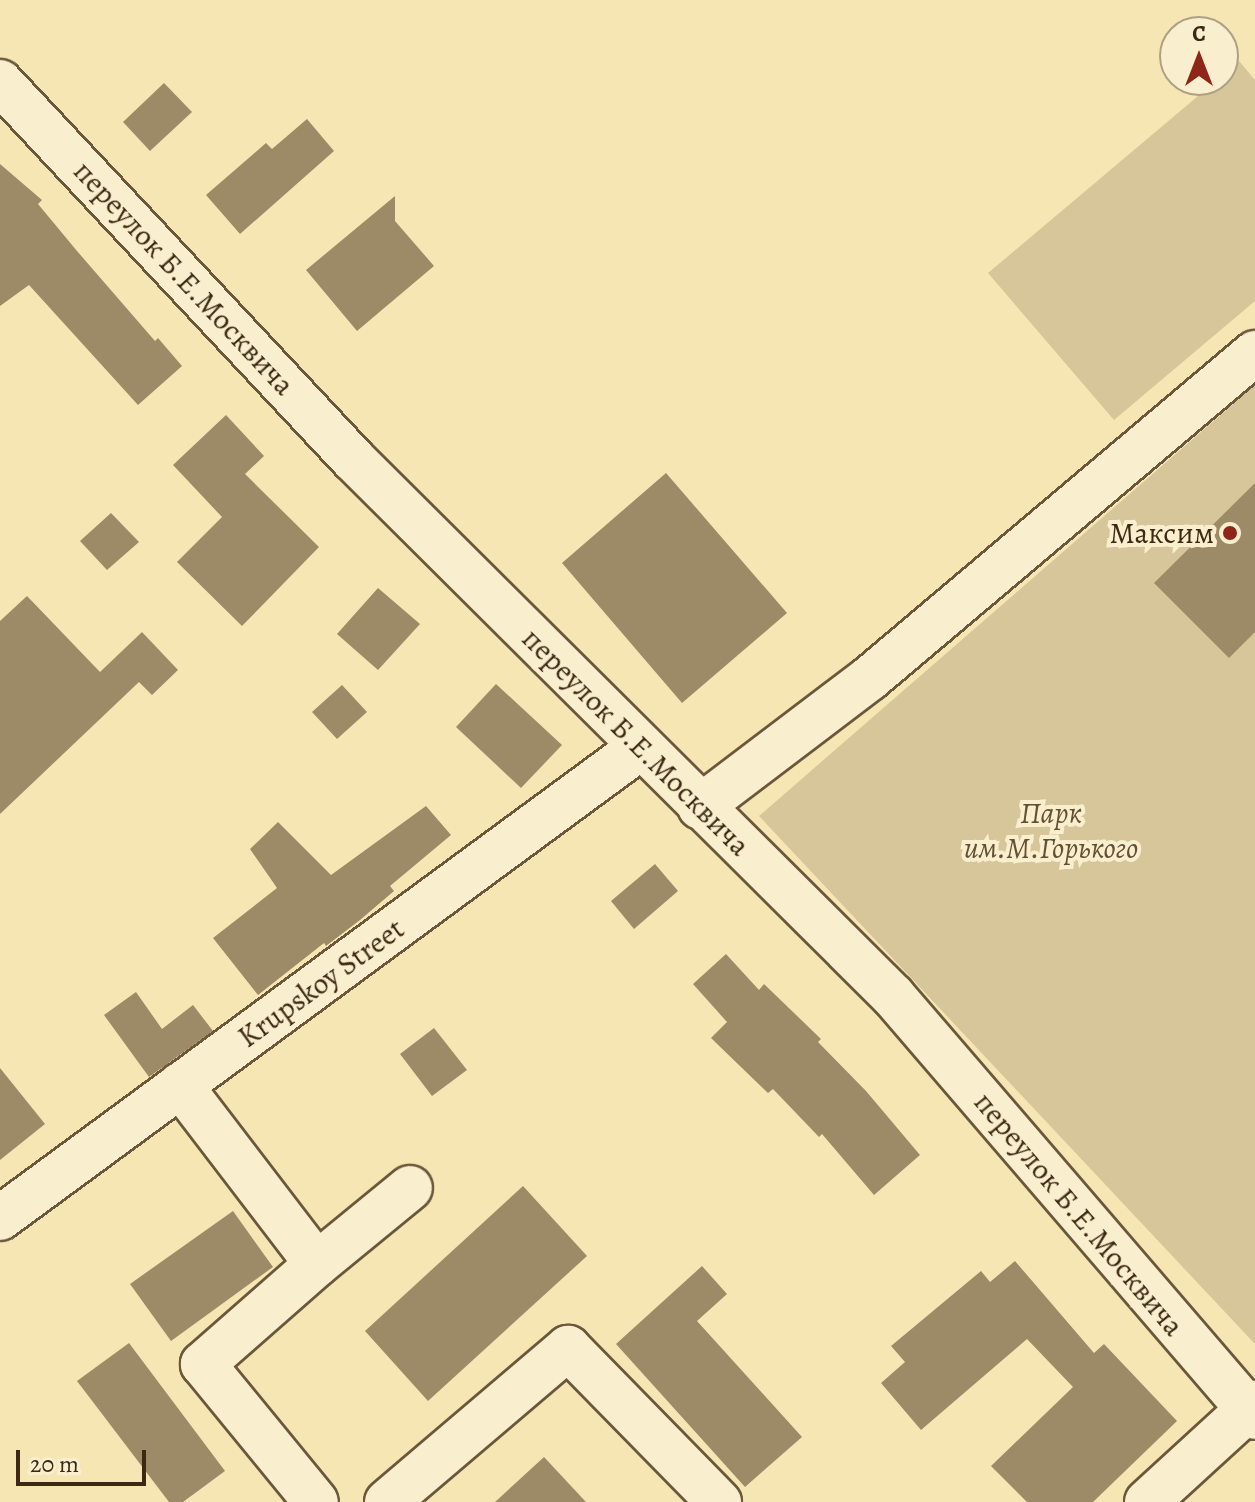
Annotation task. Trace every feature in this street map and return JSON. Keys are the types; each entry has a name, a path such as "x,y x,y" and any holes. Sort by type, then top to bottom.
{"street":[{"name":"переулок Б.Е.Москвича","path":"0,82 353,459 893,996 1253,1409"},
{"path":"700,807 870,678 1255,353"},
{"name":"Krupskoy Street","path":"0,1218 641,747"},
{"path":"180,1085 317,1264"},
{"path":"316,1502 203,1364 410,1188"},
{"path":"387,1502 568,1348 719,1502"},
{"path":"1147,1502 1253,1409"}],"green space":[{"path":"1239,61 1255,80 1255,301 1114,420 988,273 1198,96 1239,96"},
{"name":"Парк им.М.Горького","path":"1255,385 1255,1344 759,816"}],"building":[{"path":"164,83 192,112 150,151 123,122"},
{"path":"307,119 334,151 240,234 206,195 266,143 272,149"},
{"path":"0,164 42,200 38,204 77,251 155,341 158,338 182,366 138,405 29,285 0,306"},
{"path":"395,196 395,221 434,266 357,331 306,270"},
{"path":"226,415 264,456 245,474 319,547 242,626 177,562 222,517 173,465"},
{"path":"666,473 787,613 682,703 562,563"},
{"name":"Максим","path":"1255,483 1255,632 1229,658 1154,583"},
{"path":"111,513 139,542 107,570 80,541"},
{"path":"378,588 420,624 378,670 337,634"},
{"path":"27,596 100,672 142,632 178,670 152,695 139,682 0,814 0,621"},
{"path":"496,684 562,745 521,788 456,727"},
{"path":"342,685 367,712 337,739 312,712"},
{"path":"426,806 451,835 390,886 394,891 360,920 326,946 324,943 258,995 213,938 277,888 250,849 278,822 331,875"},
{"path":"655,864 678,891 634,929 611,901"},
{"path":"726,954 759,990 764,984 821,1039 818,1042 866,1091 920,1155 874,1195 822,1134 819,1137 773,1089 768,1093 711,1038 727,1022 693,984"},
{"path":"136,992 162,1029 193,1005 213,1031 149,1077 104,1015"},
{"path":"434,1028 467,1070 432,1096 400,1054"},
{"path":"0,1068 45,1124 0,1160"},
{"path":"523,1186 587,1256 428,1401 365,1331"},
{"path":"233,1211 273,1267 171,1341 130,1284"},
{"path":"1015,1261 1094,1353 1104,1344 1177,1421 1093,1502 1027,1502 991,1466 1073,1387 1027,1339 921,1430 881,1383 905,1362 891,1346 981,1271 990,1282"},
{"path":"702,1266 727,1294 697,1321 802,1437 745,1487 616,1344"},
{"path":"129,1343 225,1471 183,1502 169,1502 77,1381"},
{"path":"544,1457 586,1502 495,1502"}],"place":[{"name":"Максим","path":"1230,533"}]}
